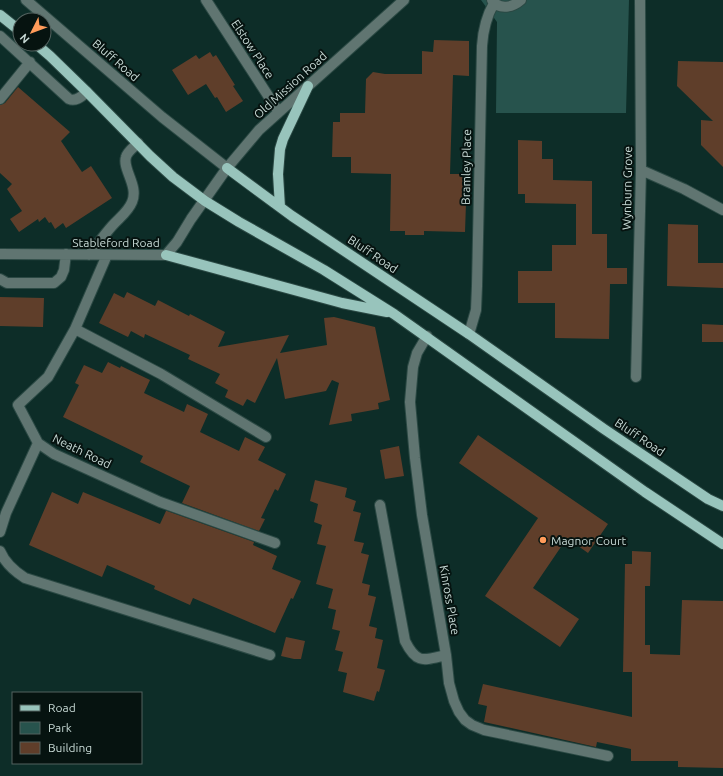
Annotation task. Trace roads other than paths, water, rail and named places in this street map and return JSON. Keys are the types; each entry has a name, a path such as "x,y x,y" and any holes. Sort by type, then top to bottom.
{"main road":[{"path":"0,15 12,25"},
{"path":"45,52 173,177 205,201 324,270 394,314 632,483 723,544"},
{"path":"280,207 278,174 280,149 308,86"},
{"name":"Bluff Road","path":"227,168 280,207 469,334 604,429 708,498 723,506"},
{"path":"166,255 342,303 394,314"}],"street":[{"name":"Bluff Road","path":"26,0 162,117 227,168"},
{"name":"Elstow Place","path":"206,0 278,111"},
{"name":"Old Mission Road","path":"205,201 227,168 259,130 278,111 404,0"},
{"path":"493,2 503,7 513,6 521,0"},
{"name":"Wynburn Grove","path":"636,377 641,170 640,0"},
{"name":"Bramley Place","path":"469,334 476,310 477,294 483,30 493,2"},
{"path":"0,36 69,99 76,99 87,92"},
{"path":"0,98 30,62"},
{"path":"89,255 103,237 126,213 132,202 134,193 125,161 126,156 138,143"},
{"path":"641,170 684,189 723,210"},
{"name":"Stableford Road","path":"0,254 166,255 177,242 191,219 205,201"},
{"path":"0,279 7,283 54,283 61,277 64,270 66,254"},
{"name":"Neath Road","path":"107,255 75,329 48,377 18,405 38,443 54,454 80,467 160,502 276,543"},
{"path":"75,329 161,374 266,437"},
{"name":"Kinross Place","path":"427,336 417,353 413,368 410,402 414,458 422,515 446,655 449,683 458,712 472,725 484,730 608,756"},
{"path":"0,532 6,513 38,443"},
{"path":"380,505 405,641 414,656 420,659 446,655"},
{"path":"0,551 11,568 25,578 270,655"}],"place":[{"name":"Magnor Court","path":"543,540"}]}
